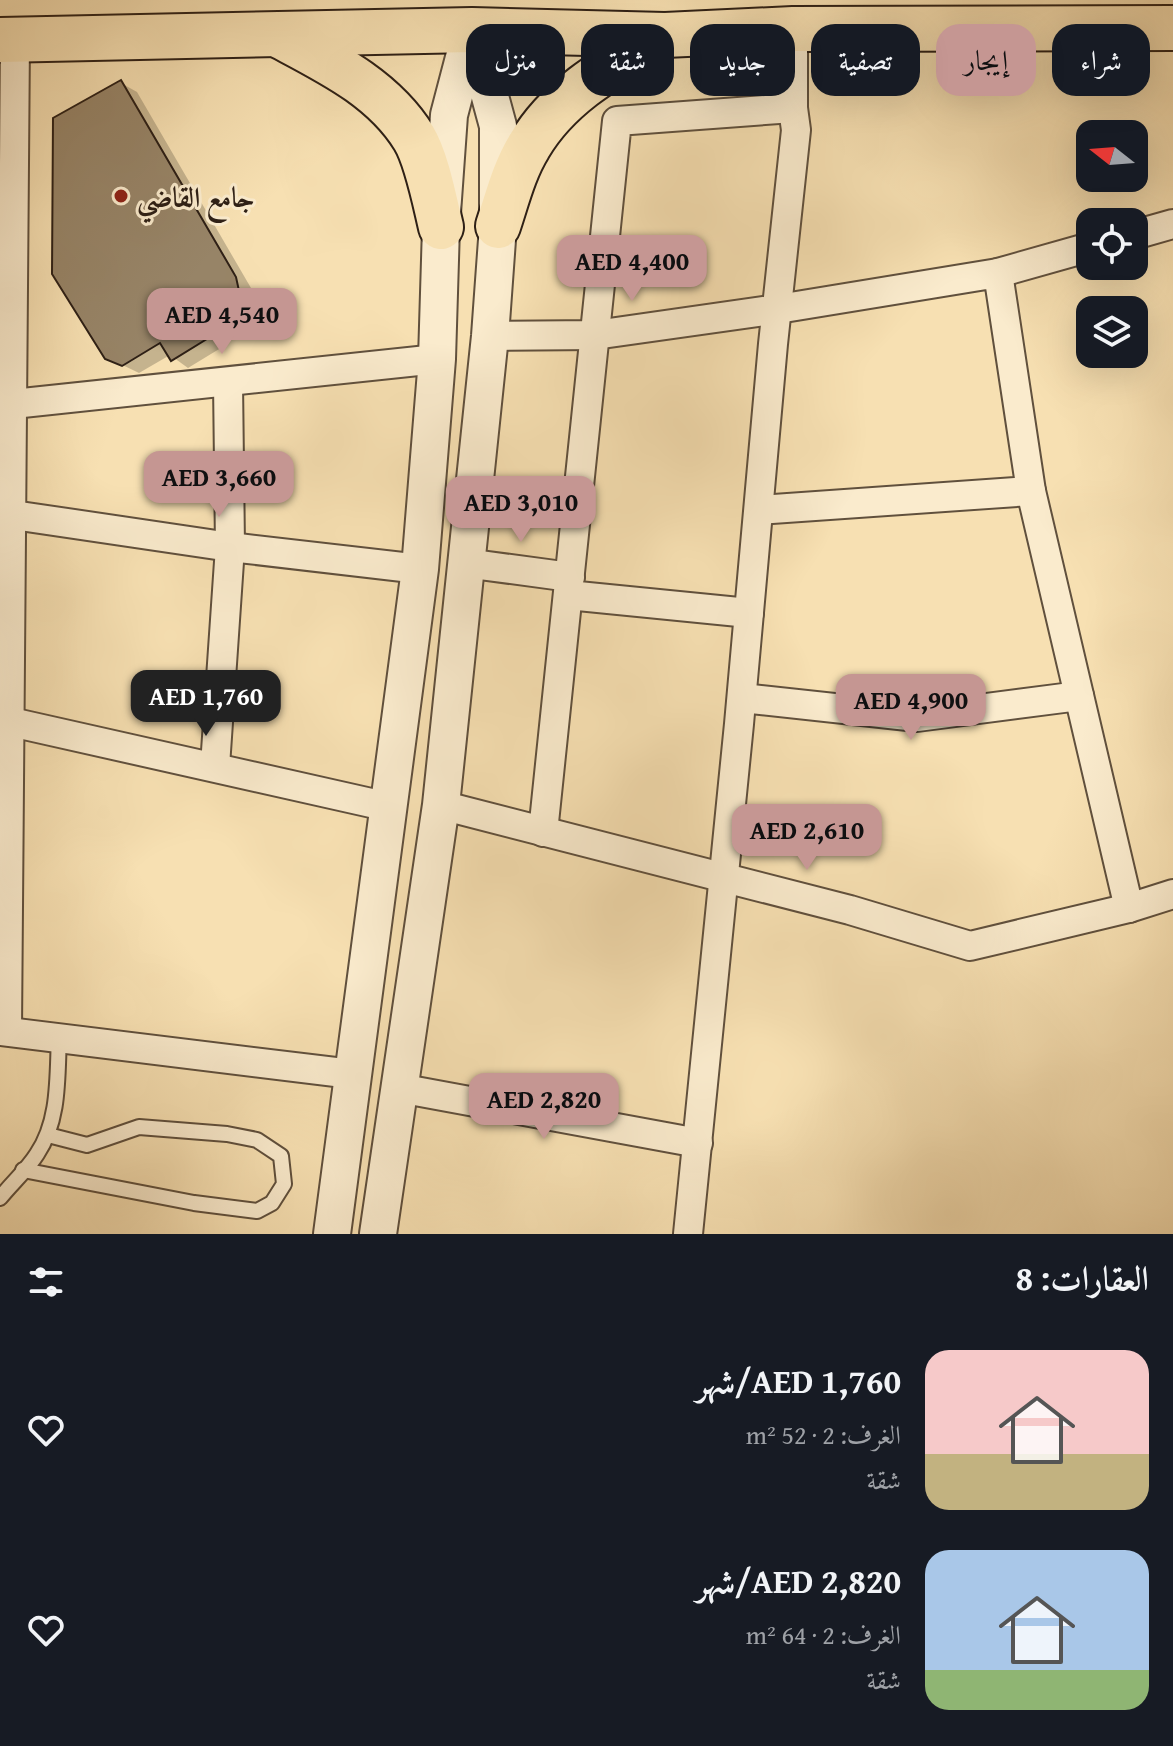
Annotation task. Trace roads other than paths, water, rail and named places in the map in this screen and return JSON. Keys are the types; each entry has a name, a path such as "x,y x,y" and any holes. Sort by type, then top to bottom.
{"highway":[{"path":"434,0 481,15"},
{"path":"7,40 269,23 481,15 583,16 618,24"},
{"path":"269,23 372,91 393,112 415,139 441,227"},
{"path":"795,29 1173,28"},
{"path":"498,226 515,174 529,145 556,109 581,89"}],"street":[{"path":"332,1234 420,569 437,359 441,227 449,115 481,15"},
{"path":"378,1234 441,805 490,336 498,226 498,126 481,15"},
{"path":"7,40 9,396 6,444 13,515 4,1031 352,1074"},
{"path":"688,1234 796,130 793,96"},
{"path":"543,832 617,121 793,108"},
{"path":"449,115 463,109 478,111 498,126"},
{"path":"1148,231 1173,224"},
{"path":"490,336 595,335 778,309 998,273 1076,251"},
{"path":"998,273 1031,491 1129,908"},
{"path":"9,396 228,382 437,359"},
{"path":"215,766 230,547 228,382"},
{"path":"759,510 1031,491"},
{"path":"13,515 230,547 420,569"},
{"path":"465,563 569,586 749,613"},
{"path":"742,698 917,717 1079,696"},
{"path":"11,722 389,807"},
{"path":"441,805 850,910 970,946 1129,908 1173,894"},
{"path":"399,1088 698,1143"}],"lane":[{"path":"0,1198 48,1135 54,1111 59,1037"},
{"path":"23,1170 194,1203 257,1211 272,1203 284,1184 281,1156 257,1140 227,1134 139,1127 87,1145 48,1135"}],"place":[{"name":"جامع القاضي","path":"121,196"}]}
